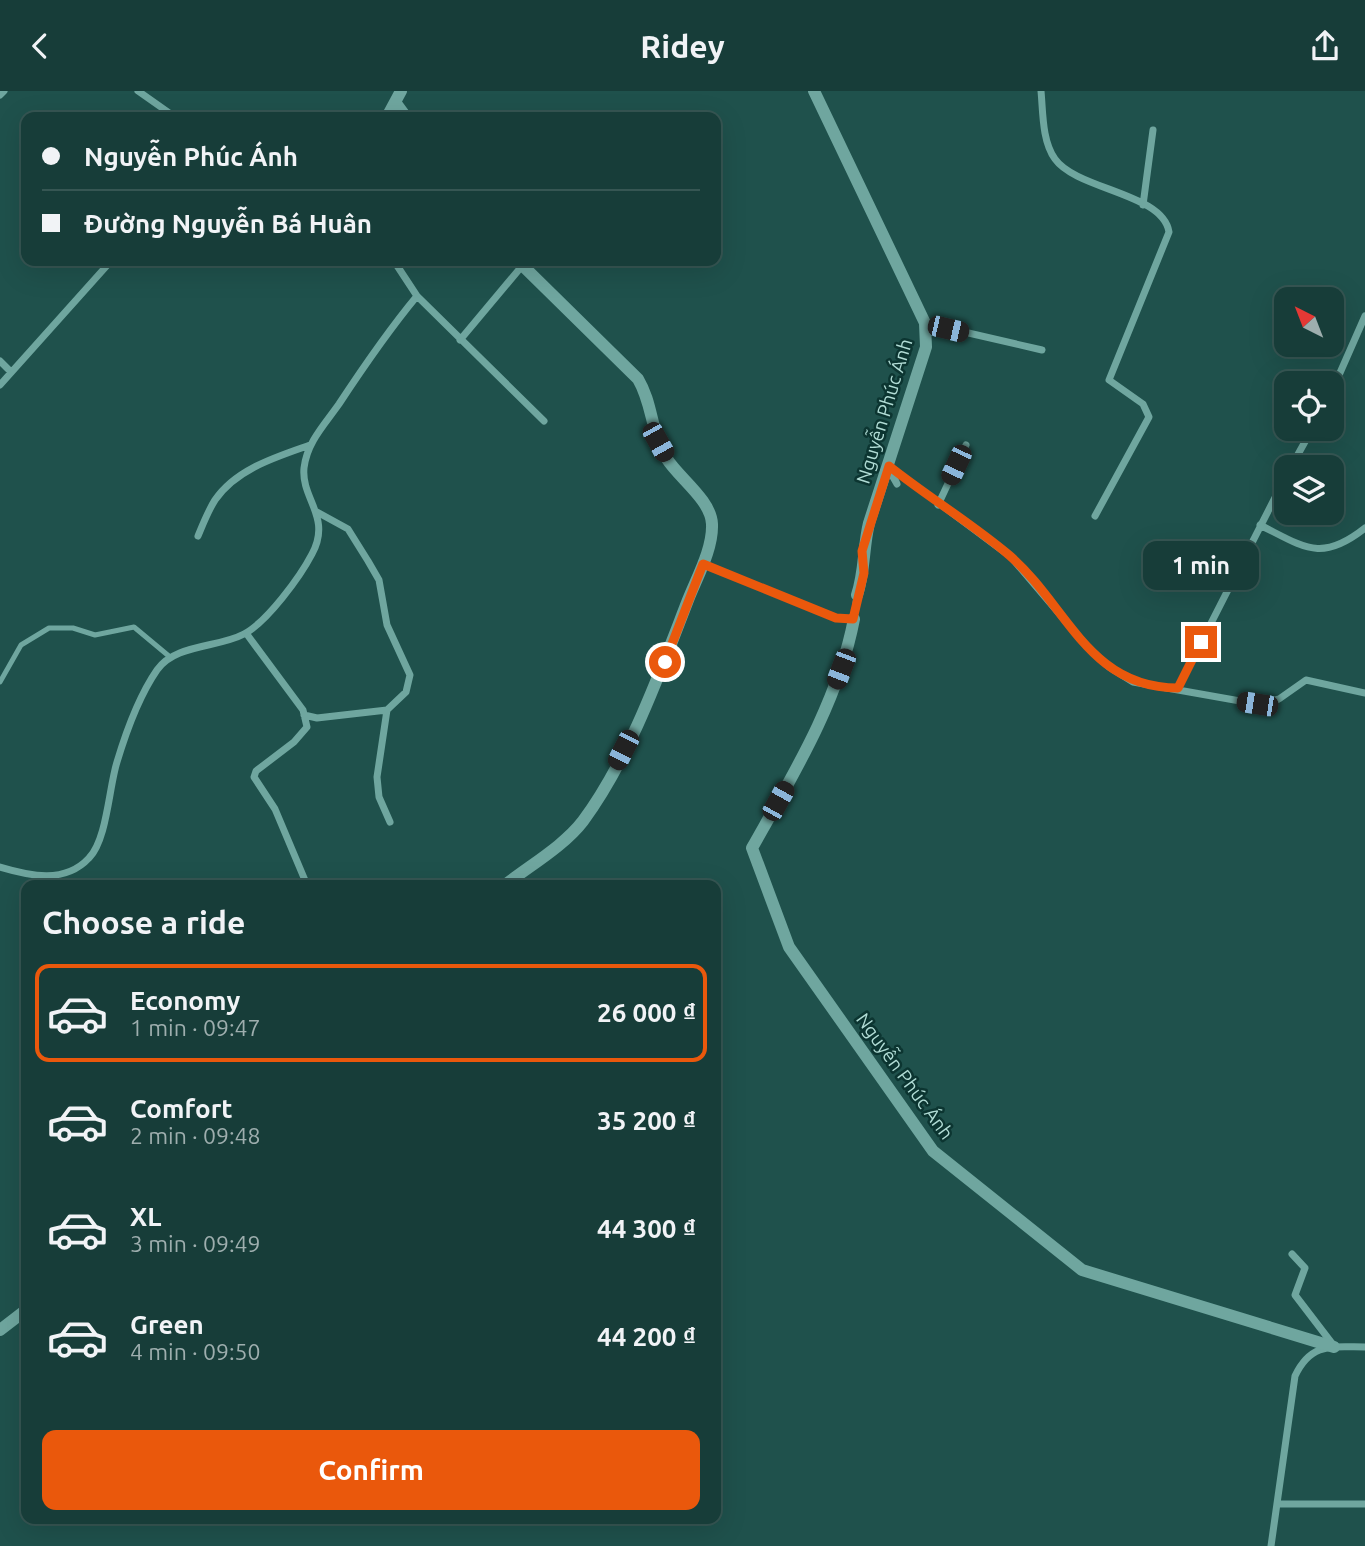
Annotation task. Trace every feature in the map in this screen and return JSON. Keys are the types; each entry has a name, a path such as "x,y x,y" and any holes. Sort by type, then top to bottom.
{"street":[{"path":"0,95 4,91"},
{"path":"138,91 168,112"},
{"name":"Nguyễn Phúc Ánh","path":"814,91 925,323 926,347 869,523 862,551 864,573 857,595"},
{"path":"1041,91 1048,144 1059,163 1143,205 1165,219 1169,238 1109,380 1143,404 1149,417 1095,516"},
{"path":"1143,205 1153,129"},
{"path":"0,384 106,266"},
{"path":"397,266 417,296 544,421"},
{"path":"460,340 518,266"},
{"path":"512,880 568,838 596,800 657,682 703,564 712,521 704,504 667,458 658,442 643,388 522,266"},
{"path":"0,866 52,877 75,870 91,857 100,836 117,762 132,720 158,669 170,657 246,633 283,597 313,552 321,525 304,470 310,445 379,341 417,296"},
{"path":"1341,371 1365,316"},
{"path":"925,323 1042,350"},
{"path":"0,361 11,372"},
{"path":"198,536 215,499 236,481 261,463 310,445"},
{"path":"938,505 966,445"},
{"path":"889,466 1011,557 1085,644 1109,667 1146,687 1178,688 1257,704 1279,699 1306,680 1365,692"},
{"path":"1178,688 1274,499"},
{"path":"304,715 317,718 387,710 406,692 410,675 387,625 379,580 348,529 316,511"},
{"path":"1260,525 1311,550 1338,546 1365,528"},
{"path":"703,564 836,618 853,619 857,595"},
{"name":"Nguyễn Phúc Ánh","path":"853,619 848,647 817,732 752,848 789,947 933,1151 1082,1270 1334,1347"},
{"path":"246,633 304,715 307,727 294,742 256,771 254,778 275,809 305,880"},
{"path":"387,710 376,777 379,797 390,822"},
{"path":"1292,1254 1305,1268 1295,1295 1334,1347"},
{"path":"0,1330 21,1314"},
{"path":"1271,1546 1295,1376 1302,1361 1316,1350 1365,1347"},
{"path":"1277,1504 1365,1504"}],"lane":[{"path":"0,682 21,645 48,628 73,628 95,635 134,627 170,657"}],"route":[{"path":"665,662 703,564 836,618 853,619 864,573 862,551 889,466 1011,557 1024,569 1085,644 1121,676 1146,687 1178,688 1201,642"}]}
